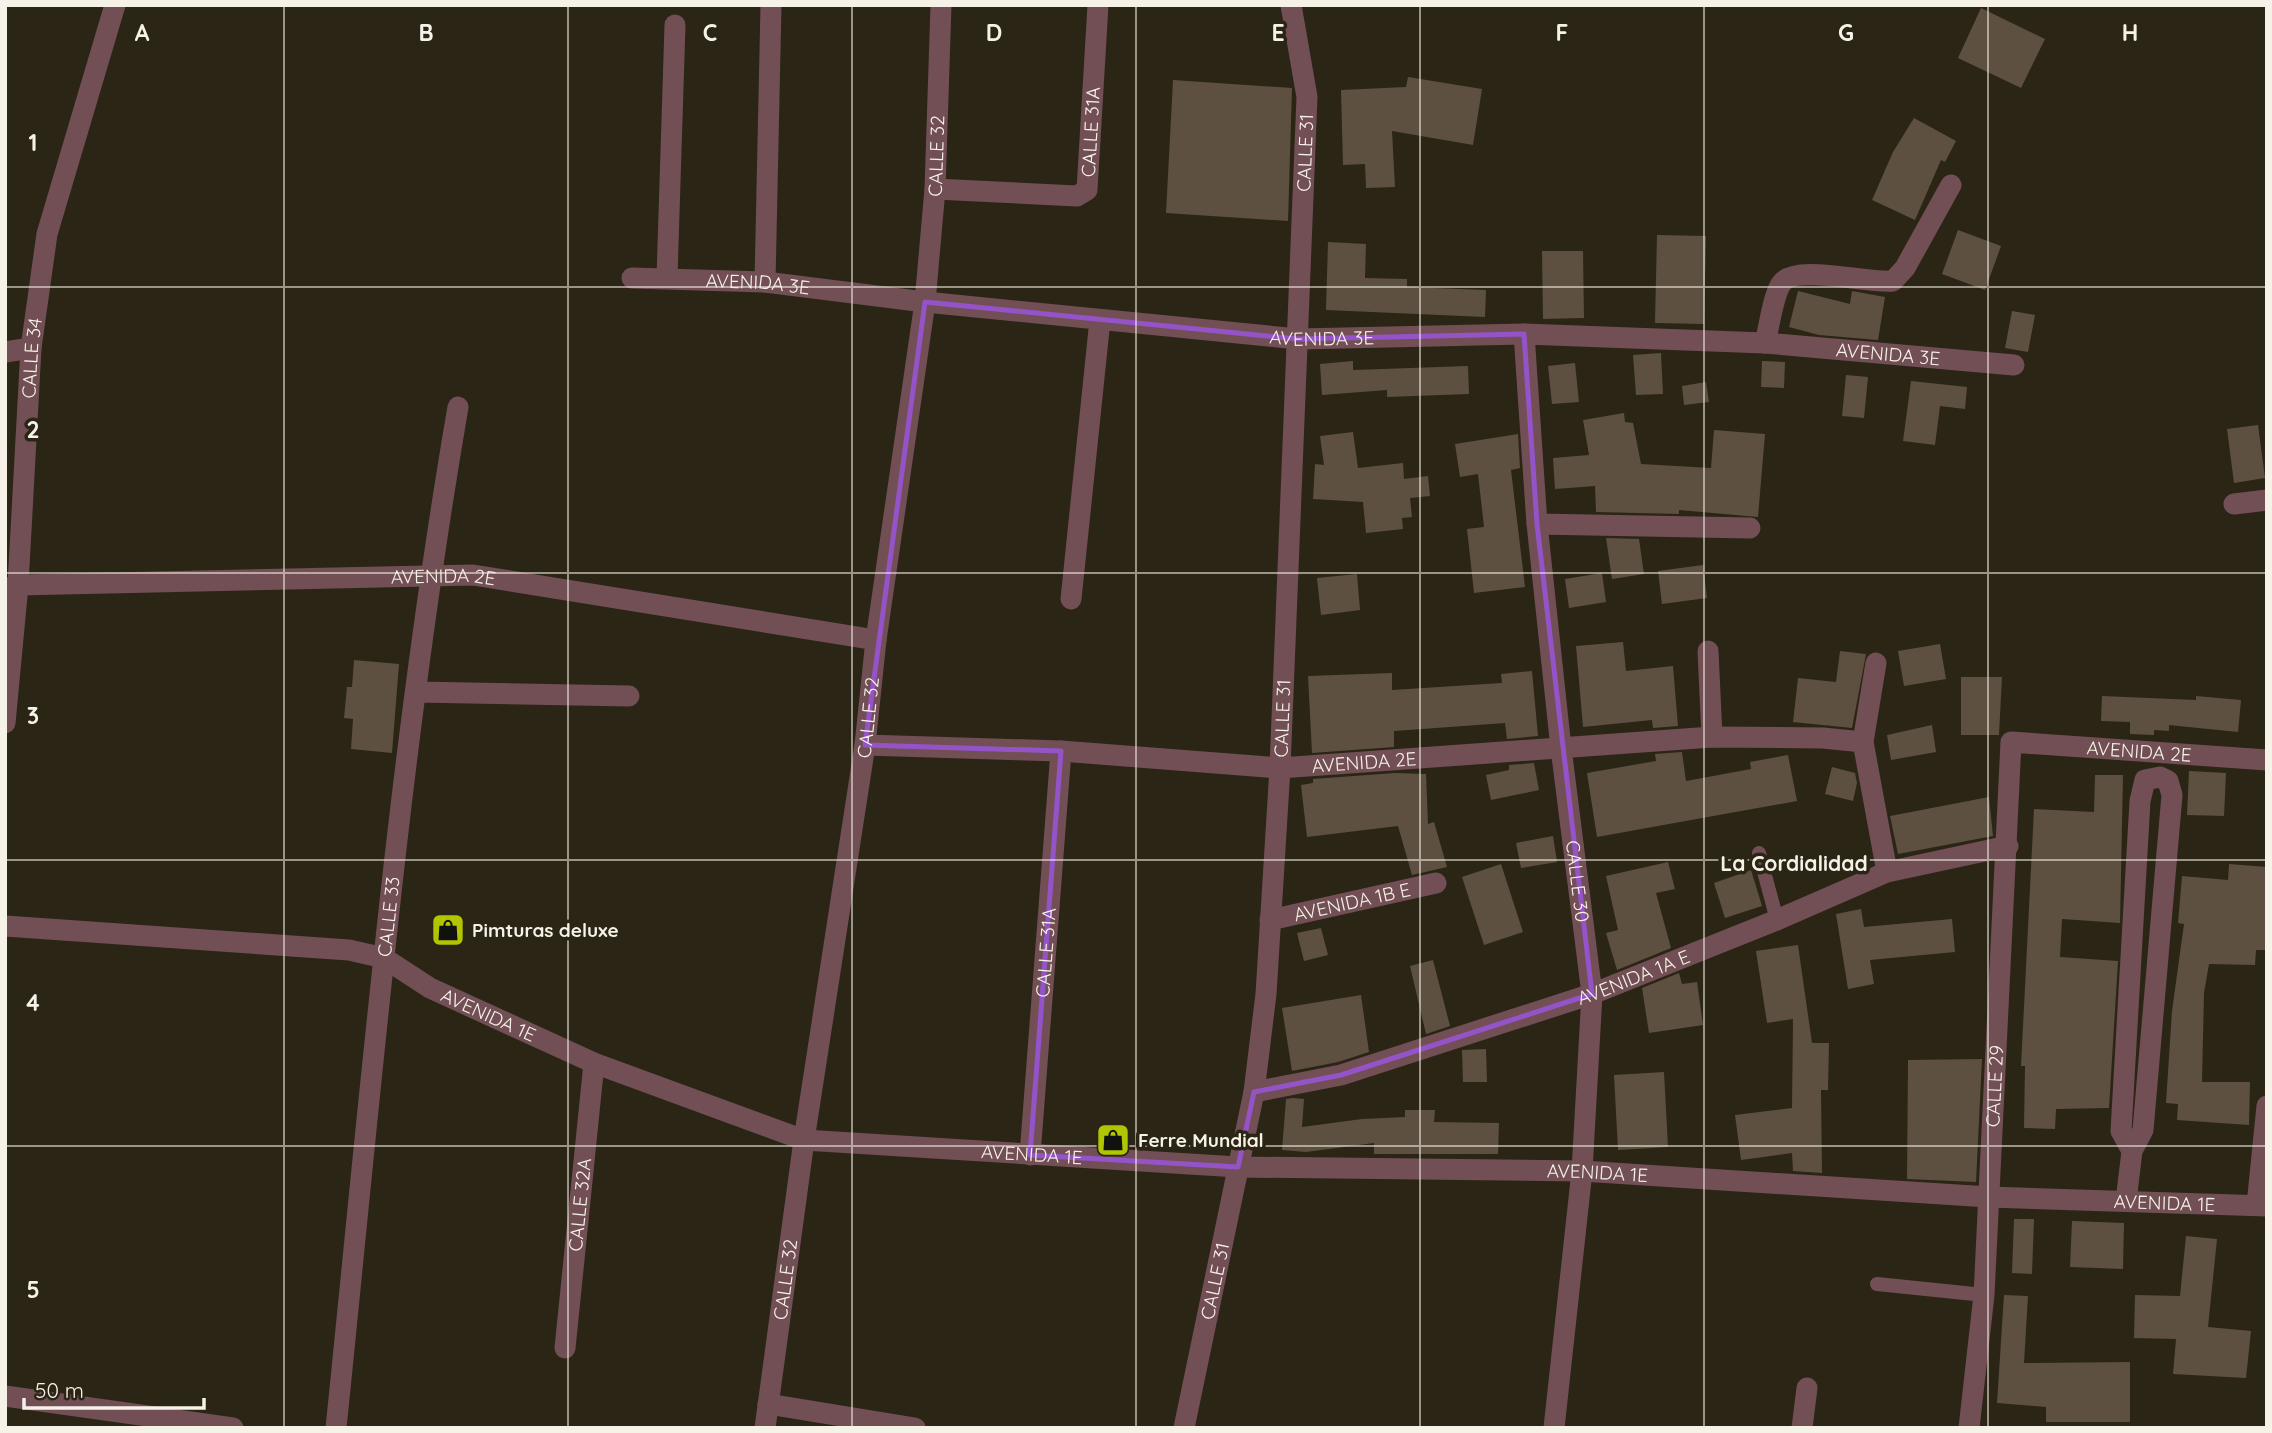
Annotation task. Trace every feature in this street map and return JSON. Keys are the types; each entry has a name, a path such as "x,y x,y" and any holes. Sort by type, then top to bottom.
{"street":[{"name":"CALLE 34","path":"5,723 30,348 47,234 115,5"},
{"path":"765,282 771,5"},
{"name":"CALLE 32","path":"765,1428 804,1140 865,745 876,640 925,302 935,189 941,5"},
{"name":"CALLE 31A","path":"935,189 1077,196 1087,190 1098,5"},
{"name":"CALLE 31","path":"1184,1428 1254,1092 1266,994 1280,768 1307,97 1291,5"},
{"path":"667,277 675,25"},
{"path":"1765,343 1781,284 1791,275 1808,273 1874,283 1893,281 1906,268 1951,185"},
{"name":"AVENIDA 3E","path":"632,278 765,282 925,302 1298,339 1524,334 1765,343 2014,365"},
{"path":"1071,599 1100,320"},
{"name":"CALLE 30","path":"1524,334 1537,524 1561,748 1592,994 1582,1171 1554,1428"},
{"path":"5,352 30,348"},
{"name":"CALLE 33","path":"336,1428 384,957 429,577 458,407"},
{"path":"2234,504 2267,500"},
{"path":"1537,524 1750,528"},
{"name":"AVENIDA 2E","path":"12,587 473,575 876,640"},
{"path":"1708,651 1712,737"},
{"path":"1876,663 1863,742 1887,872"},
{"path":"416,692 629,695"},
{"name":"AVENIDA 2E","path":"865,745 1061,751 1280,768 1712,737 1824,738 1863,742"},
{"name":"AVENIDA 2E","path":"2011,742 2267,760"},
{"name":"CALLE 29","path":"1969,1428 1984,1295 2011,742"},
{"name":"CALLE 31A","path":"1030,1155 1061,751"},
{"path":"2126,1202 2132,1151 2143,1130 2172,795 2168,781 2160,777 2145,780 2140,801 2121,1131 2132,1151"},
{"name":"AVENIDA 1A E","path":"1254,1092 1341,1075 1592,994 1777,920 1887,872 2008,846"},
{"name":"AVENIDA 1B E","path":"1270,920 1436,883"},
{"name":"AVENIDA 1E","path":"5,926 349,950 384,957 430,988 594,1063 804,1140 1238,1167 1582,1171 1989,1196 2262,1206"},
{"name":"CALLE 32A","path":"565,1348 594,1063"},
{"path":"2262,1206 2267,1106"},
{"path":"1802,1428 1807,1388"},
{"path":"5,1396 233,1428"},
{"path":"768,1404 915,1428"}],"lane":[{"path":"1759,853 1777,920"},
{"path":"1877,1284 1984,1295"}],"highlighted area":[{"path":"925,302 1298,339 1524,334 1537,524 1592,994 1341,1075 1254,1092 1238,1167 1030,1155 1061,751 865,745"}],"building":[{"path":"1981,8 2045,39 2021,88 1958,58"},
{"path":"1408,77 1482,89 1473,145 1392,131 1395,187 1366,188 1365,164 1343,165 1341,90 1406,87"},
{"path":"1173,80 1292,88 1288,221 1166,213"},
{"path":"1914,118 1956,141 1945,162 1941,160 1915,220 1872,200 1893,152"},
{"path":"1958,230 2001,246 1985,290 1942,274"},
{"path":"1657,235 1706,236 1704,324 1655,323"},
{"path":"1328,242 1366,244 1365,278 1407,279 1407,287 1486,290 1485,317 1326,310"},
{"path":"1542,251 1583,251 1584,318 1543,319"},
{"path":"1798,291 1850,304 1852,291 1885,297 1878,340 1819,335 1789,327"},
{"path":"2012,311 2035,315 2028,352 2005,348"},
{"path":"1661,353 1663,394 1636,395 1633,355"},
{"path":"1353,361 1353,370 1468,366 1469,394 1387,397 1387,390 1322,395 1320,364"},
{"path":"1762,361 1785,362 1784,388 1761,387"},
{"path":"1575,363 1579,402 1552,404 1548,366"},
{"path":"1846,375 1868,377 1864,418 1842,416"},
{"path":"1911,381 1967,387 1965,409 1940,406 1935,445 1903,441"},
{"path":"1706,382 1709,402 1684,405 1682,386"},
{"path":"1624,413 1625,422 1633,423 1641,464 1711,468 1714,430 1765,434 1758,517 1679,510 1679,514 1596,512 1595,486 1555,489 1553,458 1589,455 1583,420"},
{"path":"2258,425 2265,478 2234,483 2227,429"},
{"path":"1353,432 1358,468 1403,463 1404,479 1428,476 1430,496 1410,498 1412,517 1402,518 1403,529 1366,533 1363,502 1313,499 1315,464 1324,465 1320,436"},
{"path":"1518,434 1520,468 1511,470 1525,587 1474,593 1467,529 1484,527 1478,474 1460,477 1455,444"},
{"path":"1606,538 1639,539 1644,574 1612,579"},
{"path":"1703,565 1707,598 1662,604 1658,571"},
{"path":"1602,573 1606,602 1569,608 1565,579"},
{"path":"1357,574 1360,610 1321,615 1317,578"},
{"path":"1623,642 1626,671 1673,666 1678,726 1653,728 1652,720 1583,727 1576,646"},
{"path":"1940,644 1946,679 1904,686 1898,651"},
{"path":"1840,651 1866,654 1852,728 1793,722 1798,678 1836,682"},
{"path":"354,660 399,664 392,753 351,749 353,719 344,718 347,687 352,687"},
{"path":"1532,671 1538,736 1507,739 1505,723 1394,731 1394,747 1312,753 1308,676 1392,673 1392,690 1502,683 1501,674"},
{"path":"1961,677 2002,677 1999,735 1961,735"},
{"path":"2102,696 2196,700 2196,696 2241,700 2238,732 2169,725 2169,731 2154,730 2154,735 2130,734 2130,722 2101,721"},
{"path":"1932,725 1936,752 1891,760 1887,735"},
{"path":"1682,752 1686,781 1751,769 1750,762 1788,755 1797,801 1597,837 1587,773 1656,761 1655,754"},
{"path":"1534,763 1539,790 1491,800 1486,775 1509,770 1509,765"},
{"path":"1832,767 1855,773 1857,783 1853,801 1825,794"},
{"path":"2189,771 2226,773 2224,816 2187,815"},
{"path":"1395,773 1426,774 1428,824 1434,822 1447,867 1412,875 1398,826 1307,837 1301,785 1313,783 1313,779"},
{"path":"2095,775 2123,775 2120,923 2062,919 2060,957 2118,961 2109,1108 2056,1109 2055,1129 2024,1128 2025,1066 2021,1066 2034,809 2094,812"},
{"path":"1989,797 1993,836 1898,854 1890,816"},
{"path":"1553,836 1557,862 1521,868 1516,843"},
{"path":"1668,862 1675,889 1656,893 1671,948 1617,970 1606,933 1618,930 1606,876"},
{"path":"1501,864 1523,932 1484,945 1462,877"},
{"path":"2229,864 2267,867 2267,950 2256,950 2255,965 2209,964 2204,993 2202,1082 2250,1082 2249,1125 2177,1120 2178,1104 2166,1103 2172,1011 2184,924 2178,923 2182,876 2228,880"},
{"path":"1751,870 1762,906 1725,918 1714,883"},
{"path":"1861,909 1864,927 1952,919 1955,952 1870,960 1874,984 1848,989 1836,914"},
{"path":"1321,928 1328,955 1304,961 1297,933"},
{"path":"1798,945 1812,1043 1829,1043 1828,1090 1821,1090 1822,1173 1793,1171 1792,1153 1741,1160 1735,1115 1792,1108 1793,1019 1767,1023 1756,951"},
{"path":"1433,960 1450,1026 1426,1034 1410,966"},
{"path":"1679,973 1682,984 1697,982 1703,1025 1649,1033 1642,988"},
{"path":"1361,995 1369,1052 1338,1062 1292,1071 1282,1008"},
{"path":"1486,1049 1487,1082 1463,1082 1462,1050"},
{"path":"1982,1059 1976,1182 1907,1179 1908,1060"},
{"path":"1664,1072 1668,1147 1618,1150 1614,1075"},
{"path":"1286,1099 1304,1099 1302,1127 1362,1119 1405,1117 1405,1110 1435,1110 1434,1122 1499,1123 1498,1154 1374,1154 1374,1143 1306,1152 1282,1150"},
{"path":"2014,1219 2034,1219 2032,1274 2012,1273"},
{"path":"2072,1221 2124,1223 2123,1269 2070,1267"},
{"path":"2186,1236 2217,1239 2208,1327 2251,1331 2246,1378 2173,1374 2176,1339 2134,1338 2135,1295 2180,1296"},
{"path":"2004,1295 2028,1296 2024,1363 2130,1362 2130,1422 2046,1422 2046,1407 1997,1403"}],"place":[{"name":"Pimturas deluxe","path":"448,930"},
{"name":"Ferre Mundial","path":"1113,1140"}],"district":[{"name":"La Cordialidad","path":"1794,864"}]}
